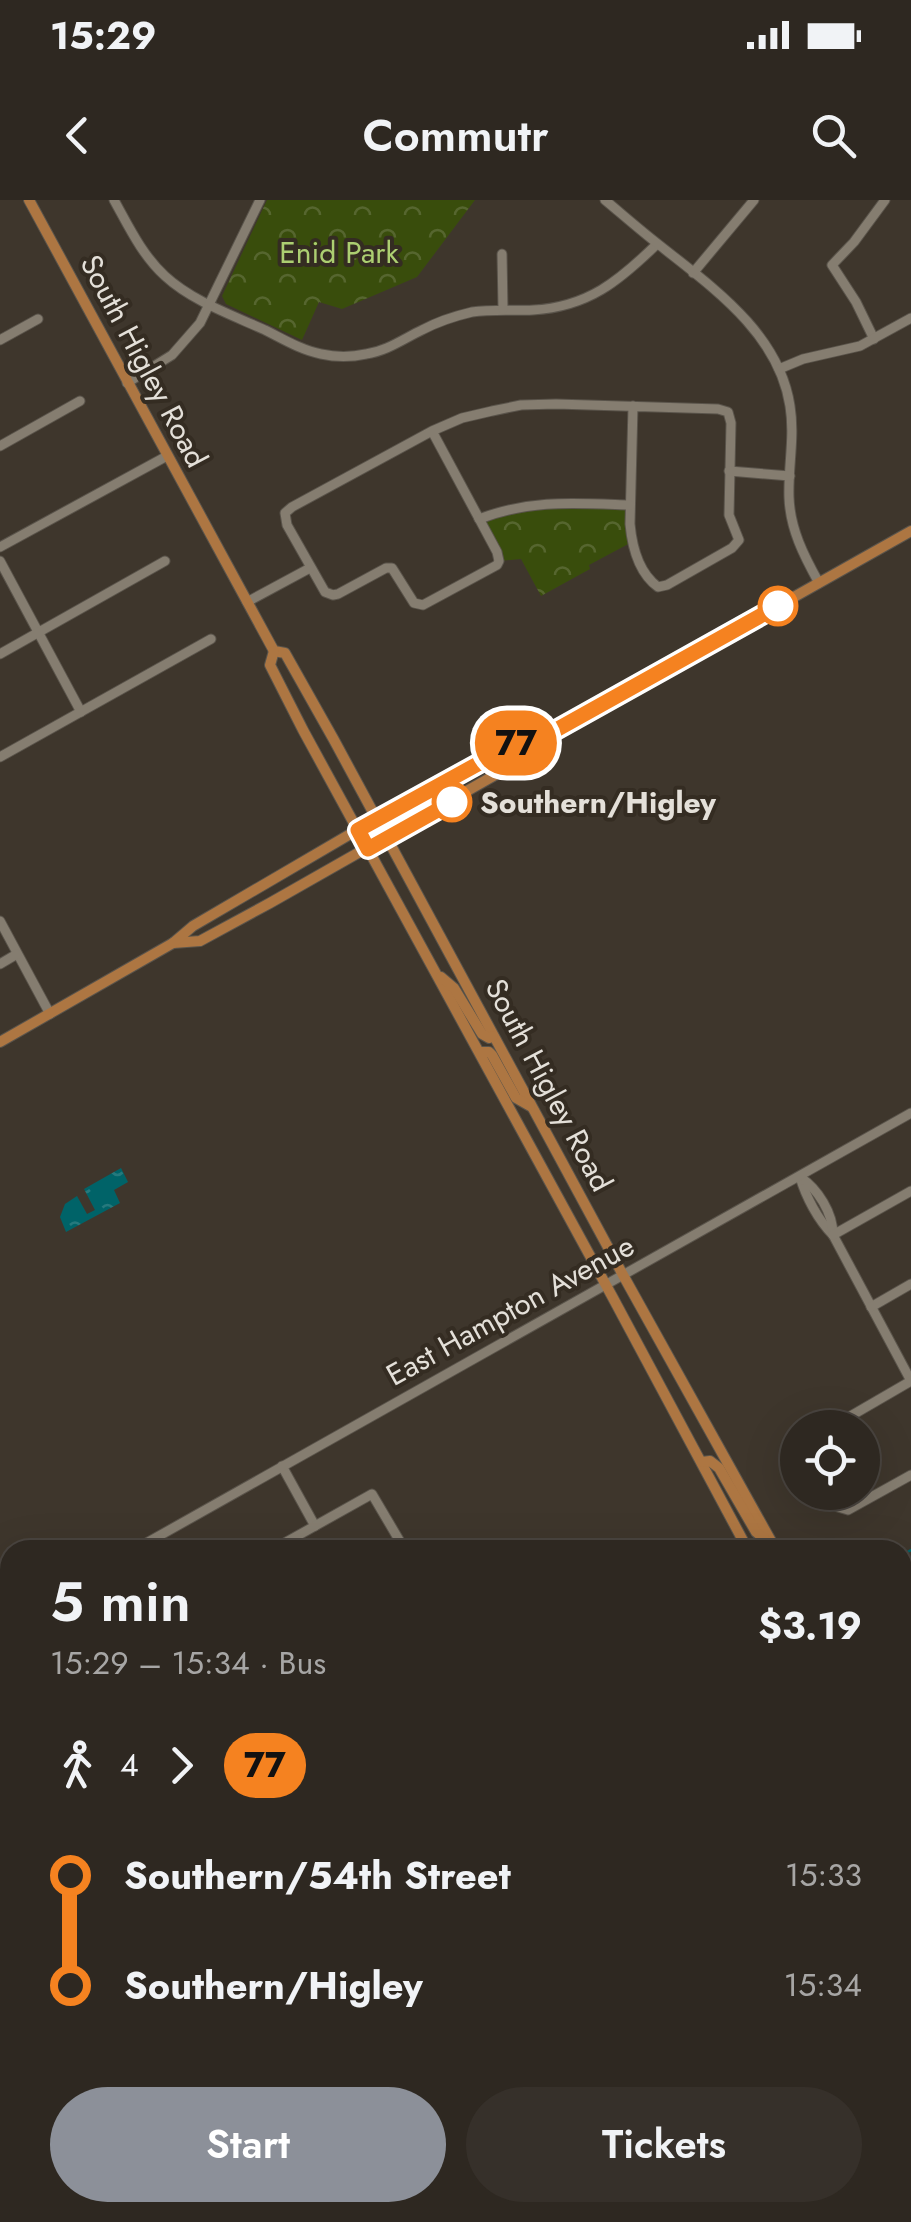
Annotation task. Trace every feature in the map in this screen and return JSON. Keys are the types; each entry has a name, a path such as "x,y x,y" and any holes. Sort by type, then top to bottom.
{"main road":[{"name":"South Higley Road","path":"28,200 246,602 274,651 284,654 388,838 531,1107 771,1540"},
{"path":"0,1042 174,943 192,926 358,830 525,738 547,735 911,530"},
{"name":"South Higley Road","path":"274,651 270,665 743,1540"},
{"path":"174,943 200,940 388,838 539,750 547,735"},
{"path":"436,973 454,988 482,1034 493,1036"},
{"path":"480,1052 492,1055 516,1098 531,1107"},
{"path":"702,1462 710,1461 719,1468 756,1532 765,1540"}],"street":[{"path":"114,200 137,242 166,277 211,305 322,355 368,354 447,319 473,312 533,310 586,299 628,272 656,244"},
{"path":"127,382 172,355 190,337 211,305 260,200"},
{"path":"605,200 747,321 764,342 779,369 790,403 792,522 819,583"},
{"path":"618,211 627,200"},
{"path":"693,273 754,200"},
{"path":"874,339 832,265 885,200"},
{"path":"502,254 504,309"},
{"path":"779,369 803,359 843,351 911,318"},
{"path":"0,340 38,319"},
{"path":"0,446 80,402"},
{"path":"432,431 497,552 497,565 424,605 414,604 392,568 338,594 322,589 287,525 285,514 292,507 432,431 462,418 521,406 633,406 728,412 729,515 739,540 732,548 666,585 658,587 650,581 632,542 633,406"},
{"path":"0,547 167,456"},
{"path":"729,472 790,476"},
{"path":"480,519 530,504 630,505"},
{"path":"0,561 81,712"},
{"path":"0,654 165,561"},
{"path":"246,602 310,568"},
{"path":"0,757 211,639"},
{"path":"0,921 50,1014"},
{"path":"0,964 18,954"},
{"name":"East Hampton Avenue","path":"152,1540 911,1114"},
{"path":"800,1176 804,1190 833,1222 833,1235 911,1381 861,1410"},
{"path":"833,1235 911,1192"},
{"path":"871,1306 911,1284"},
{"path":"282,1466 315,1526"},
{"path":"880,1492 911,1475"},
{"path":"290,1540 372,1494 399,1540"}],"green space":[{"name":"Enid Park","path":"267,200 475,200 417,277 342,309 319,302 302,340 226,304 222,296"},
{"path":"630,505 632,542 541,596 521,559 499,561 479,519 503,510"}],"water":[{"path":"121,1168 128,1182 114,1190 120,1203 66,1232 60,1217 65,1204 77,1196 87,1214 95,1210 84,1189"}],"bus line":[{"name":"77","path":"452,802 368,849 358,830 525,738 547,735 778,606"}],"place":[{"name":"Southern/Higley","path":"452,802"}]}
